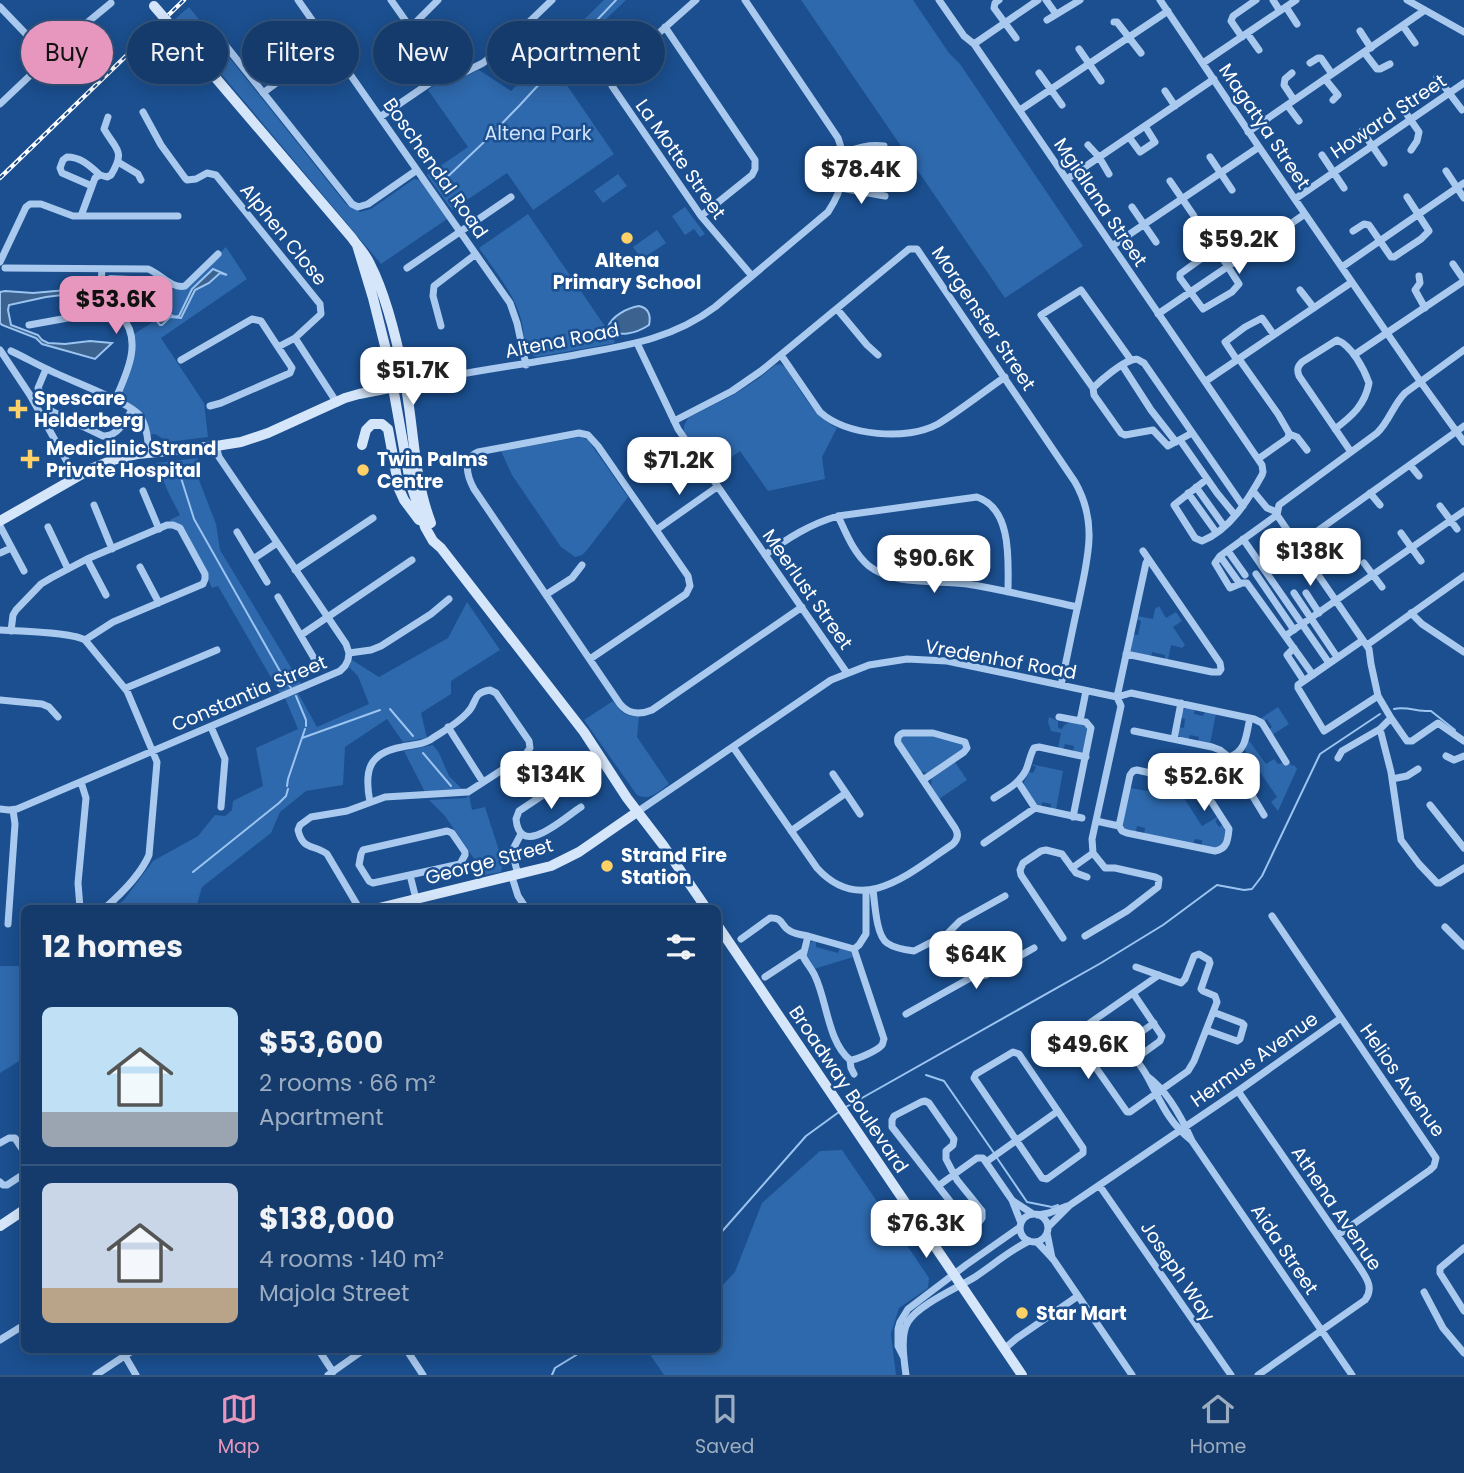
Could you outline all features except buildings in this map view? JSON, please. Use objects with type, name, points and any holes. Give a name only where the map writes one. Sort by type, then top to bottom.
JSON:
[{"type":"main road","points":[[152,3],[366,255],[383,293],[406,385],[423,497],[441,548]]},
{"type":"main road","points":[[357,245],[373,298],[393,387],[410,482],[425,527]]},
{"type":"main road","name":"Altena Road","points":[[0,523],[76,478],[113,460],[135,454],[242,442],[359,394],[406,385]]},
{"type":"main road","points":[[362,445],[365,432],[372,424],[382,424],[388,429],[399,489],[411,510],[584,732],[704,905]]},
{"type":"main road","name":"George Street","points":[[390,905],[551,866],[565,860],[637,812]]},
{"type":"main road","name":"Broadway Boulevard","points":[[721,930],[1022,1375]]},
{"type":"main road","points":[[0,1226],[21,1212]]},
{"type":"street","name":"Boschendal Road","points":[[298,0],[312,21]]},
{"type":"street","points":[[391,0],[407,21]]},
{"type":"street","points":[[417,21],[438,0]]},
{"type":"street","points":[[473,68],[502,47],[552,0]]},
{"type":"street","name":"La Motte Street","points":[[665,26],[695,0]]},
{"type":"street","name":"Altena Road","points":[[406,385],[526,365],[637,343],[671,333],[691,324],[715,307],[828,212],[836,200],[844,174],[843,153],[838,138],[745,0]]},
{"type":"street","name":"Mgidlana Street","points":[[939,0],[1020,110],[1258,459]]},
{"type":"street","points":[[999,0],[995,3],[995,8],[1016,38]]},
{"type":"street","points":[[974,44],[1038,0]]},
{"type":"street","points":[[1046,0],[1056,14]]},
{"type":"street","points":[[1047,20],[1080,0]]},
{"type":"street","name":"Magatya Street","points":[[1160,0],[1294,199],[1464,442]]},
{"type":"street","points":[[1256,0],[1233,16],[1231,21],[1259,50]]},
{"type":"street","points":[[1273,0],[1297,24]]},
{"type":"street","points":[[1203,64],[1296,0]]},
{"type":"street","points":[[1407,0],[1418,3],[1425,10],[1464,32]]},
{"type":"street","points":[[89,21],[111,3]]},
{"type":"street","points":[[0,7],[21,29]]},
{"type":"street","points":[[1248,132],[1425,10]]},
{"type":"street","points":[[1020,110],[1168,11]]},
{"type":"street","points":[[1114,22],[1117,22],[1141,53]]},
{"type":"street","points":[[1403,26],[1415,43]]},
{"type":"street","points":[[665,28],[756,163],[752,175],[701,216]]},
{"type":"street","points":[[1360,31],[1377,69],[1390,64]]},
{"type":"street","points":[[228,49],[355,206],[368,204],[417,170]]},
{"type":"street","points":[[1079,49],[1101,81]]},
{"type":"street","points":[[1310,63],[1321,58],[1338,96],[1333,100]]},
{"type":"street","points":[[1292,73],[1284,82],[1299,121]]},
{"type":"street","points":[[1040,74],[1062,105]]},
{"type":"street","points":[[1437,77],[1462,110]]},
{"type":"street","points":[[1067,179],[1214,79]]},
{"type":"street","points":[[0,104],[21,83]]},
{"type":"street","name":"Howard Street","points":[[1294,199],[1464,83]]},
{"type":"street","points":[[263,93],[275,84]]},
{"type":"street","name":"Boschendal Road","points":[[356,84],[512,308],[526,365]]},
{"type":"street","points":[[380,117],[428,84]]},
{"type":"street","name":"La Motte Street","points":[[612,84],[701,216],[752,276]]},
{"type":"street","points":[[1165,91],[1175,106]]},
{"type":"street","points":[[1399,103],[1419,132],[1411,150]]},
{"type":"street","name":"Alphen Close","points":[[143,112],[161,145],[185,178],[192,180],[207,173],[216,175],[320,304],[321,314],[295,338]]},
{"type":"street","points":[[92,186],[62,173],[60,168],[63,160],[74,157],[87,163],[100,175],[111,175],[119,157],[104,129],[108,117]]},
{"type":"street","points":[[1129,136],[1140,152],[1155,142],[1145,126]]},
{"type":"street","points":[[1362,131],[1384,163]]},
{"type":"street","points":[[1088,145],[1109,174]]},
{"type":"street","points":[[843,153],[861,146],[884,146]]},
{"type":"street","points":[[1112,246],[1259,147]]},
{"type":"street","points":[[1322,155],[1344,188]]},
{"type":"street","points":[[1210,157],[1232,190]]},
{"type":"street","points":[[118,162],[138,174],[141,180]]},
{"type":"street","points":[[1446,172],[1461,185],[1464,198]]},
{"type":"street","points":[[81,216],[95,178],[100,175]]},
{"type":"street","points":[[1170,181],[1194,216]]},
{"type":"street","points":[[1342,267],[1461,185]]},
{"type":"street","points":[[841,188],[885,196]]},
{"type":"street","points":[[407,268],[512,197]]},
{"type":"street","points":[[1353,231],[1369,225],[1393,257],[1429,231],[1407,197]]},
{"type":"street","points":[[178,216],[81,216],[70,215],[46,205],[30,204],[4,246],[3,265],[148,269],[181,288],[218,254]]},
{"type":"street","points":[[1132,207],[1156,242]]},
{"type":"street","points":[[1158,314],[1305,214]]},
{"type":"street","points":[[1216,248],[1239,284],[1232,292],[1202,309],[1180,278],[1180,274],[1216,248],[1253,225],[1277,256]]},
{"type":"street","name":"Morgenster Street","points":[[674,421],[732,391],[761,371],[909,249],[915,248],[1075,482],[1086,506],[1090,543],[1061,685]]},
{"type":"street","points":[[441,326],[433,296],[434,285],[477,254]]},
{"type":"street","points":[[1354,355],[1464,280],[1453,264]]},
{"type":"street","points":[[102,269],[102,298],[126,323],[132,351],[127,372],[115,400]]},
{"type":"street","points":[[1419,276],[1420,283],[1415,290],[1425,308]]},
{"type":"street","points":[[1206,381],[1352,282]]},
{"type":"street","points":[[1131,360],[1082,290],[1041,315],[1121,433],[1125,435],[1153,430],[1168,446],[1192,433]]},
{"type":"street","points":[[1300,290],[1314,307]]},
{"type":"street","points":[[837,309],[866,345],[878,355]]},
{"type":"street","points":[[29,325],[112,310]]},
{"type":"street","points":[[1274,335],[1262,318],[1225,342],[1278,414],[1289,434],[1297,437],[1307,450]]},
{"type":"street","points":[[181,360],[252,319],[261,321],[292,368],[290,373],[210,406]]},
{"type":"street","points":[[278,347],[295,338],[337,403]]},
{"type":"street","points":[[1335,429],[1355,414],[1369,387],[1368,379],[1354,355],[1340,341],[1333,341],[1302,362],[1298,368],[1299,376],[1335,429],[1351,452]]},
{"type":"street","name":"Meerlust Street","points":[[637,343],[674,421],[847,673]]},
{"type":"street","points":[[1313,675],[1247,583],[1232,589],[1215,561],[1277,513],[1279,505],[1377,433],[1401,397],[1464,350]]},
{"type":"street","points":[[0,351],[4,365],[30,395],[76,478]]},
{"type":"street","points":[[10,351],[132,410],[141,417],[144,424],[149,453]]},
{"type":"street","points":[[781,355],[826,418],[842,426],[872,433],[924,430],[938,424],[1005,377]]},
{"type":"street","points":[[1093,388],[1131,360],[1138,359],[1144,363],[1243,506]]},
{"type":"street","points":[[1122,365],[1151,410],[1235,515]]},
{"type":"street","points":[[46,369],[38,388],[49,409],[103,436],[108,437],[115,433],[132,410]]},
{"type":"street","points":[[1298,545],[1464,426]]},
{"type":"street","points":[[590,659],[688,592],[688,576],[588,435],[579,433],[472,454],[467,462],[471,484],[622,707],[632,712],[647,712],[802,607]]},
{"type":"street","points":[[1207,479],[1174,505],[1198,541],[1205,541],[1216,533],[1243,506],[1263,472],[1258,459],[1288,438],[1289,434]]},
{"type":"street","name":"Constantia Street","points":[[0,809],[13,810],[81,782],[340,671],[347,663],[347,647],[219,457],[216,446]]},
{"type":"street","points":[[1410,464],[1419,476]]},
{"type":"street","points":[[656,530],[718,487]]},
{"type":"street","points":[[1196,487],[1224,526]]},
{"type":"street","points":[[143,491],[159,529]]},
{"type":"street","points":[[1253,491],[1267,508],[1277,513],[1365,643],[1371,653],[1378,695],[1408,741],[1438,723],[1464,741]]},
{"type":"street","points":[[1188,493],[1216,533]]},
{"type":"street","points":[[1370,493],[1380,505]]},
{"type":"street","points":[[765,555],[797,532],[838,516],[971,498],[982,499],[995,512],[1006,535],[1008,592]]},
{"type":"street","points":[[94,505],[112,549]]},
{"type":"street","points":[[1440,506],[1457,529]]},
{"type":"street","points":[[1285,636],[1464,511]]},
{"type":"street","points":[[838,516],[862,559],[881,574],[903,579],[969,584],[1077,607]]},
{"type":"street","points":[[295,569],[373,518]]},
{"type":"street","points":[[0,523],[24,571]]},
{"type":"street","points":[[11,631],[16,610],[41,584],[87,559],[159,529],[170,525],[180,528],[205,576],[200,586],[113,622],[85,640]]},
{"type":"street","points":[[48,527],[68,569]]},
{"type":"street","points":[[237,533],[267,582]]},
{"type":"street","points":[[1401,533],[1422,561]]},
{"type":"street","points":[[1243,539],[1329,663]]},
{"type":"street","points":[[253,559],[277,543]]},
{"type":"street","points":[[0,553],[11,548]]},
{"type":"street","points":[[1126,654],[1212,672],[1222,669],[1143,551]]},
{"type":"street","points":[[1228,551],[1245,575]]},
{"type":"street","points":[[87,559],[106,595]]},
{"type":"street","points":[[1085,936],[1127,911],[1158,887],[1159,883],[1159,879],[1154,877],[1105,868],[1093,853],[1092,839],[1121,706],[1117,697],[1149,559]]},
{"type":"street","points":[[302,635],[412,560]]},
{"type":"street","points":[[1363,563],[1382,587]]},
{"type":"street","points":[[547,594],[572,578],[582,565]]},
{"type":"street","points":[[140,567],[159,603]]},
{"type":"street","points":[[1256,573],[1294,630]]},
{"type":"street","points":[[1378,695],[1324,731],[1298,686],[1337,657],[1365,643],[1464,576]]},
{"type":"street","points":[[1294,593],[1337,657]]},
{"type":"street","points":[[1306,593],[1319,613]]},
{"type":"street","points":[[278,597],[318,665]]},
{"type":"street","points":[[349,653],[381,646],[431,614],[449,599]]},
{"type":"street","points":[[1412,613],[1422,624],[1464,652]]},
{"type":"street","points":[[0,630],[66,635],[85,640],[126,688],[153,751],[157,765],[149,855],[120,895],[108,905]]},
{"type":"street","points":[[1294,648],[1288,653],[1289,659],[1304,681]]},
{"type":"street","points":[[126,688],[217,650]]},
{"type":"street","name":"Vredenhof Road","points":[[637,812],[831,680],[880,662],[920,659],[947,661],[1117,697],[1131,693],[1250,718]]},
{"type":"street","points":[[357,905],[327,854],[305,845],[298,834],[300,824],[311,817],[347,811],[394,796],[465,793],[525,755],[530,748],[529,741],[496,693],[489,690],[477,694],[468,713],[424,743],[391,749],[374,759],[370,765],[370,802]]},
{"type":"street","points":[[1080,721],[1086,691]]},
{"type":"street","points":[[0,700],[42,704],[48,706],[58,718]]},
{"type":"street","points":[[1174,739],[1181,703]]},
{"type":"street","points":[[1018,782],[1035,808],[1077,817],[1091,728],[1088,723],[1059,717]]},
{"type":"street","points":[[1229,757],[1242,748],[1250,718],[1262,723],[1286,762]]},
{"type":"street","points":[[1338,758],[1342,751],[1380,729],[1391,718]]},
{"type":"street","points":[[211,727],[225,759],[221,807]]},
{"type":"street","points":[[448,727],[484,782]]},
{"type":"street","points":[[1380,729],[1392,779],[1400,836],[1405,847],[1437,883],[1464,868]]},
{"type":"street","points":[[1134,731],[1212,747],[1224,752],[1264,815]]},
{"type":"street","points":[[733,747],[817,868],[825,877],[848,889],[869,890],[885,887],[957,840],[957,832],[898,743],[899,736],[903,733],[929,733],[965,741],[967,748],[964,752],[923,780]]},
{"type":"street","points":[[994,798],[1018,782],[1027,767],[1031,751],[1036,747],[1086,757]]},
{"type":"street","points":[[1446,756],[1454,760],[1464,756]]},
{"type":"street","points":[[1392,779],[1407,776],[1418,769]]},
{"type":"street","points":[[1096,821],[1119,826],[1124,832],[1215,851],[1225,847],[1229,829],[1200,784],[1137,770],[1130,775],[1119,826]]},
{"type":"street","points":[[833,774],[860,814]]},
{"type":"street","points":[[564,781],[519,811],[516,823],[522,834],[532,837],[540,835],[581,807]]},
{"type":"street","points":[[80,905],[78,883],[86,799],[81,782]]},
{"type":"street","points":[[791,831],[846,793]]},
{"type":"street","points":[[1430,805],[1464,848]]},
{"type":"street","points":[[984,843],[1035,808]]},
{"type":"street","points":[[8,924],[15,824],[13,810]]},
{"type":"street","points":[[447,831],[452,833],[465,852],[461,863],[410,875],[371,883],[359,865],[361,852],[447,831]]},
{"type":"street","points":[[522,834],[512,851],[512,858],[518,896],[524,905]]},
{"type":"street","points":[[1063,938],[1021,876],[1020,870],[1023,863],[1046,850],[1062,854],[1078,875],[1087,877]]},
{"type":"street","points":[[1072,868],[1093,853]]},
{"type":"street","points":[[410,875],[416,898]]},
{"type":"street","points":[[869,890],[883,940],[916,951],[947,934],[960,921],[1005,896]]},
{"type":"street","points":[[854,949],[866,934],[869,890]]},
{"type":"street","name":"Helios Avenue","points":[[1272,916],[1436,1158],[1430,1170],[1338,1235]]},
{"type":"street","points":[[741,939],[770,918],[774,918],[787,930],[854,949]]},
{"type":"street","points":[[1445,927],[1464,946]]},
{"type":"street","points":[[947,934],[972,977]]},
{"type":"street","points":[[808,936],[803,952],[804,959],[817,981],[838,1044],[849,1060],[854,1074]]},
{"type":"street","points":[[906,1014],[972,977],[986,975],[1034,948]]},
{"type":"street","points":[[849,1060],[856,1060],[879,1048],[884,1040],[854,949]]},
{"type":"street","points":[[765,977],[803,952]]},
{"type":"street","points":[[1073,1035],[1127,1112],[1191,1068],[1216,998],[1201,989],[1210,963],[1207,957],[1199,954],[1194,956],[1182,982],[1136,967]]},
{"type":"street","points":[[1051,1050],[1158,975]]},
{"type":"street","points":[[1133,993],[1161,1034],[1161,1040],[1135,1059]]},
{"type":"street","points":[[1206,1030],[1237,1041],[1245,1029],[1242,1023],[1213,1012]]},
{"type":"street","name":"Hermus Avenue","points":[[1070,1205],[1341,1018]]},
{"type":"street","points":[[1103,1059],[1154,1023]]},
{"type":"street","name":"Aida Street","points":[[1125,1044],[1147,1076],[1155,1082],[1158,1092],[1182,1128],[1352,1375]]},
{"type":"street","points":[[1013,1052],[1017,1053],[1058,1111],[1083,1148],[1083,1153],[1047,1179],[1042,1178],[1016,1142],[975,1080],[976,1074],[1013,1052]]},
{"type":"street","name":"Athena Avenue","points":[[1238,1091],[1368,1280],[1369,1293],[1365,1300],[1322,1330]]},
{"type":"street","points":[[921,1102],[929,1103],[954,1139],[945,1156],[955,1174],[982,1211],[982,1217],[975,1224],[967,1223],[892,1127],[894,1116],[921,1102]]},
{"type":"street","points":[[938,1186],[977,1158],[992,1158],[1058,1111]]},
{"type":"street","points":[[0,1131],[3,1141],[15,1138],[21,1147]]},
{"type":"street","points":[[992,1158],[1012,1200],[1022,1236],[1053,1259],[1132,1375]]},
{"type":"street","points":[[0,1182],[7,1185],[21,1176]]},
{"type":"street","name":"Joseph Way","points":[[1099,1185],[1231,1375]]},
{"type":"street","points":[[1012,1200],[1046,1221],[1053,1259]]},
{"type":"street","points":[[904,1359],[897,1336],[904,1314],[913,1305],[1021,1225],[1025,1218],[1070,1205]]},
{"type":"street","points":[[906,1375],[904,1332],[910,1320],[962,1284],[1033,1242],[1043,1239],[1070,1205]]},
{"type":"street","points":[[1463,1251],[1440,1267],[1440,1271],[1464,1311]]},
{"type":"street","points":[[1424,1292],[1443,1328],[1464,1353]]},
{"type":"street","points":[[1004,1349],[1078,1296]]},
{"type":"street","points":[[0,1340],[21,1327]]},
{"type":"street","points":[[1258,1375],[1322,1330]]},
{"type":"street","points":[[96,1375],[129,1353]]},
{"type":"street","points":[[320,1353],[330,1373],[359,1353]]},
{"type":"street","points":[[409,1353],[423,1375]]},
{"type":"street","points":[[125,1356],[136,1375]]},
{"type":"green space","name":"Altena Park","points":[[604,0],[626,0],[604,21],[583,21]]},
{"type":"green space","points":[[801,0],[913,0],[949,53],[960,64],[1083,246],[1005,298]]},
{"type":"green space","points":[[189,7],[200,21],[177,21],[175,19]]},
{"type":"green space","points":[[228,56],[242,74],[242,84],[250,84],[346,204],[360,212],[371,209],[414,179],[420,180],[447,219],[381,264],[228,82]]},
{"type":"green space","name":"Altena Park","points":[[479,70],[487,75],[487,84],[500,84],[511,91],[518,84],[566,84],[614,154],[533,210],[507,173],[452,210],[427,175],[468,147],[428,90],[436,84],[473,84],[473,73]]},
{"type":"green space","points":[[618,174],[627,186],[603,203],[594,191]]},
{"type":"green space","points":[[685,207],[705,234],[700,237],[694,229],[685,235],[672,216]]},
{"type":"green space","points":[[528,214],[615,343],[537,357],[529,351],[514,300],[479,248]]},
{"type":"green space","points":[[657,230],[666,243],[642,259],[633,247]]},
{"type":"green space","points":[[226,247],[247,279],[161,338],[204,403],[208,437],[168,442],[155,434],[147,435],[144,424],[116,399],[123,382],[131,336],[156,320],[175,287],[185,287]]},
{"type":"green space","points":[[780,364],[785,367],[814,409],[837,428],[822,457],[825,479],[768,491],[740,451],[712,471],[684,431],[684,426],[688,418],[735,394]]},
{"type":"green space","points":[[580,437],[588,440],[628,497],[587,550],[575,557],[561,547],[512,475],[501,451]]},
{"type":"green space","points":[[198,458],[194,467],[216,524],[220,550],[301,684],[280,693],[218,586],[212,588],[207,572],[184,528],[170,520],[180,515],[156,463]]},
{"type":"green space","points":[[467,602],[500,650],[451,681],[451,694],[421,713],[427,738],[403,742],[387,719],[345,747],[343,785],[306,791],[280,812],[271,833],[202,887],[197,905],[118,905],[153,861],[198,836],[215,815],[225,816],[232,810],[233,801],[263,786],[256,748],[298,729],[285,698],[298,693],[317,727],[369,704],[358,676],[349,667],[352,660],[379,677],[448,638]]},
{"type":"green space","points":[[1159,606],[1166,618],[1176,612],[1182,621],[1173,627],[1185,645],[1182,648],[1171,645],[1168,660],[1165,660],[1165,655],[1152,652],[1151,657],[1132,653],[1130,649],[1133,634],[1138,635],[1141,621],[1136,619],[1137,616],[1153,619],[1155,609]]},
{"type":"green space","points":[[613,701],[624,713],[639,716],[637,737],[669,784],[654,795],[637,795],[584,720]]},
{"type":"green space","points":[[1187,707],[1195,709],[1194,714],[1203,716],[1205,711],[1216,713],[1210,744],[1198,742],[1199,737],[1190,735],[1188,740],[1178,736],[1179,727],[1184,728],[1182,711]]},
{"type":"green space","points":[[1278,707],[1289,724],[1272,735],[1268,730],[1272,727],[1267,719],[1262,722],[1260,719]]},
{"type":"green space","points":[[1049,717],[1058,721],[1058,728],[1062,729],[1074,722],[1089,728],[1084,751],[1073,752],[1074,746],[1065,744],[1063,750],[1058,748],[1061,733],[1051,731]]},
{"type":"green space","points":[[929,735],[963,744],[964,748],[927,773],[920,771],[901,740],[904,736]]},
{"type":"green space","points":[[1247,738],[1266,764],[1274,759],[1278,764],[1285,766],[1290,763],[1297,769],[1278,811],[1271,802],[1277,797],[1245,750]]},
{"type":"green space","points":[[433,745],[449,776],[462,790],[425,792],[404,751]]},
{"type":"green space","points":[[955,762],[967,780],[939,799],[931,786],[932,778]]},
{"type":"green space","points":[[1031,764],[1063,771],[1056,810],[1051,809],[1051,804],[1042,802],[1041,807],[1037,805],[1023,785],[1028,772],[1033,773],[1036,767]]},
{"type":"green space","points":[[1157,777],[1173,780],[1172,785],[1180,787],[1180,792],[1202,826],[1219,816],[1215,821],[1219,827],[1224,824],[1226,834],[1218,848],[1202,846],[1202,840],[1195,839],[1193,844],[1144,834],[1145,828],[1137,826],[1136,832],[1123,828],[1130,788],[1153,792]]},
{"type":"green space","points":[[469,795],[472,810],[485,807],[503,863],[501,872],[485,875],[445,816],[429,800],[466,798]]},
{"type":"green space","points":[[816,942],[816,947],[838,953],[840,948],[850,951],[853,957],[814,969],[806,956],[809,944]]},
{"type":"green space","points":[[0,966],[21,966],[21,1060],[0,1073]]},
{"type":"green space","points":[[842,1150],[929,1278],[928,1288],[899,1308],[891,1334],[896,1375],[664,1375],[651,1356],[654,1353],[721,1353],[721,1287],[735,1272],[762,1203],[820,1151]]},
{"type":"shaded area","points":[[213,269],[227,275],[220,273],[195,290],[181,318],[170,317],[162,325],[156,320],[161,311],[131,285],[118,280],[98,284],[78,293],[9,305],[11,325],[38,335],[48,343],[112,343],[95,359],[42,344],[36,338],[0,323],[0,292],[33,293],[78,289],[84,280],[110,276],[130,277],[170,314],[179,316],[192,289]]},
{"type":"shaded area","points":[[639,306],[648,313],[649,325],[627,334],[617,333],[608,327],[621,313]]},
{"type":"waterway","points":[[442,182],[519,106],[616,0]]},
{"type":"waterway","points":[[176,462],[194,519],[291,688]]},
{"type":"waterway","points":[[296,696],[306,726]]},
{"type":"waterway","points":[[390,709],[413,736]]},
{"type":"waterway","points":[[1394,709],[1431,711],[1455,730]]},
{"type":"waterway","points":[[302,738],[380,710]]},
{"type":"waterway","points":[[846,1107],[1101,963],[1163,925],[1217,885],[1252,889],[1262,876],[1320,754],[1380,714]]},
{"type":"waterway","points":[[287,786],[305,729]]},
{"type":"waterway","points":[[423,753],[451,786]]},
{"type":"waterway","points":[[193,872],[279,803],[286,796],[288,789]]},
{"type":"waterway","points":[[926,1075],[944,1081],[994,1153]]},
{"type":"waterway","points":[[721,1233],[806,1136],[839,1112]]},
{"type":"waterway","points":[[997,1158],[1027,1202],[1052,1207],[1058,1205]]},
{"type":"waterway","points":[[552,1375],[555,1368],[579,1353]]},
{"type":"railway","points":[[0,178],[184,0]]},
{"type":"place","name":"Altena Primary School","points":[[627,238]]},
{"type":"place","name":"Spescare Helderberg","points":[[18,409]]},
{"type":"place","name":"Mediclinic Strand Private Hospital","points":[[30,459]]},
{"type":"place","name":"Twin Palms Centre","points":[[363,470]]},
{"type":"place","name":"Strand Fire Station","points":[[607,866]]},
{"type":"place","name":"Star Mart","points":[[1022,1313]]}]
